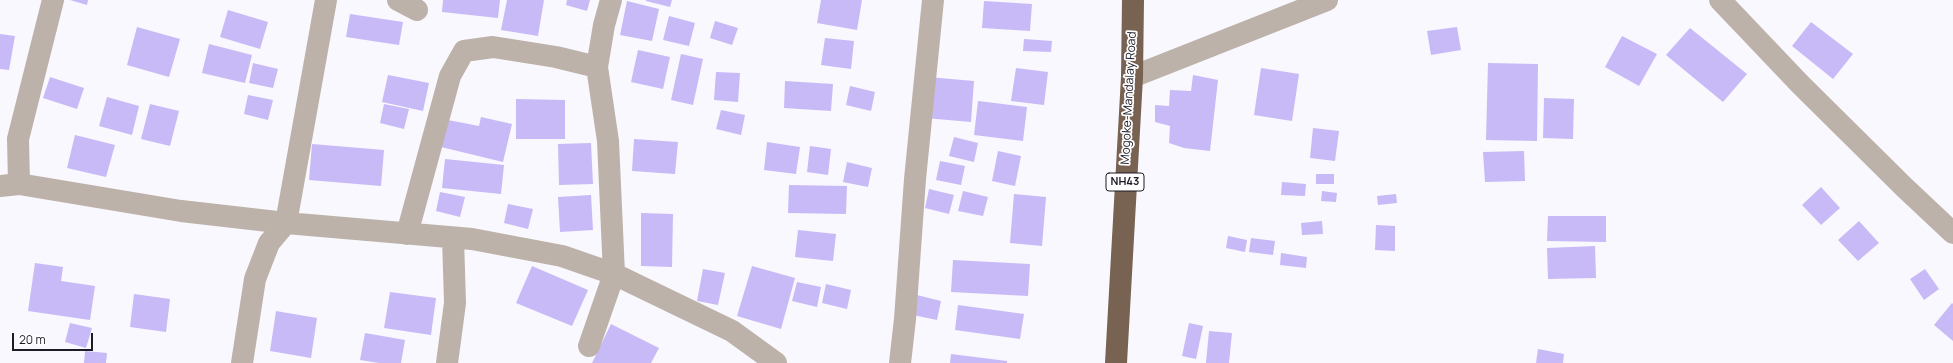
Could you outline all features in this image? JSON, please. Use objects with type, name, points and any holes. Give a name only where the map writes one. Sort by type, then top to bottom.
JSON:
[{"type":"highway","name":"Mogoke-Mandalay Road","points":[[1116,363],[1132,77],[1133,0]]},
{"type":"street","points":[[53,0],[18,139],[10,185],[181,211],[286,223],[472,239],[562,256],[614,274],[732,330],[775,363]]},
{"type":"street","points":[[242,363],[255,279],[269,243],[286,223],[326,0]]},
{"type":"street","points":[[398,0],[417,10]]},
{"type":"street","points":[[589,346],[614,274],[608,141],[597,67],[610,0]]},
{"type":"street","points":[[900,363],[906,319],[916,179],[933,0]]},
{"type":"street","points":[[1132,77],[1327,0]]},
{"type":"street","points":[[1720,0],[1805,89],[1904,187],[1953,233]]},
{"type":"street","points":[[407,234],[450,76],[464,51],[493,47],[556,57],[597,67]]},
{"type":"street","points":[[447,363],[455,302],[453,238]]},
{"type":"building","points":[[70,0],[88,0],[87,5]]},
{"type":"building","points":[[443,0],[500,0],[498,18],[442,12]]},
{"type":"building","points":[[507,0],[544,0],[538,36],[501,30]]},
{"type":"building","points":[[567,0],[590,0],[587,11],[566,5]]},
{"type":"building","points":[[646,0],[672,0],[670,7]]},
{"type":"building","points":[[821,0],[862,0],[857,30],[817,23]]},
{"type":"building","points":[[627,1],[659,9],[652,41],[620,35]]},
{"type":"building","points":[[984,1],[1032,4],[1030,31],[982,28]]},
{"type":"building","points":[[228,10],[268,22],[260,49],[220,37]]},
{"type":"building","points":[[350,14],[403,22],[399,45],[346,37]]},
{"type":"building","points":[[669,16],[695,23],[689,46],[663,40]]},
{"type":"building","points":[[715,21],[738,28],[732,45],[710,38]]},
{"type":"building","points":[[1811,22],[1853,54],[1833,79],[1792,46]]},
{"type":"building","points":[[137,27],[180,39],[169,77],[127,65]]},
{"type":"building","points":[[1457,27],[1461,50],[1431,55],[1427,31]]},
{"type":"building","points":[[1690,28],[1747,74],[1723,102],[1666,55]]},
{"type":"building","points":[[0,34],[15,36],[9,70],[0,69]]},
{"type":"building","points":[[1622,36],[1657,54],[1639,86],[1605,67]]},
{"type":"building","points":[[825,38],[854,41],[851,69],[821,65]]},
{"type":"building","points":[[1024,39],[1052,41],[1051,52],[1023,51]]},
{"type":"building","points":[[209,44],[252,55],[245,83],[202,73]]},
{"type":"building","points":[[638,50],[670,57],[663,89],[631,82]]},
{"type":"building","points":[[681,54],[703,59],[693,105],[671,100]]},
{"type":"building","points":[[253,63],[278,69],[273,88],[249,83]]},
{"type":"building","points":[[1488,63],[1538,64],[1537,141],[1486,140]]},
{"type":"building","points":[[1016,68],[1048,72],[1044,105],[1011,101]]},
{"type":"building","points":[[1261,68],[1299,74],[1292,121],[1254,115]]},
{"type":"building","points":[[716,72],[740,73],[738,102],[714,100]]},
{"type":"building","points":[[388,75],[429,83],[423,111],[382,102]]},
{"type":"building","points":[[1193,75],[1218,80],[1210,151],[1184,148],[1169,143],[1170,126],[1155,122],[1155,105],[1169,106],[1170,90],[1191,91]]},
{"type":"building","points":[[50,77],[84,88],[77,109],[43,98]]},
{"type":"building","points":[[928,77],[974,81],[971,122],[925,118]]},
{"type":"building","points":[[785,81],[833,84],[831,111],[784,108]]},
{"type":"building","points":[[850,86],[875,92],[871,111],[846,105]]},
{"type":"building","points":[[248,95],[273,100],[268,120],[244,114]]},
{"type":"building","points":[[107,97],[139,106],[132,135],[99,126]]},
{"type":"building","points":[[1544,98],[1574,99],[1573,139],[1543,138]]},
{"type":"building","points":[[516,99],[565,100],[565,139],[516,139]]},
{"type":"building","points":[[978,101],[1027,107],[1023,141],[974,135]]},
{"type":"building","points":[[150,104],[179,111],[170,146],[141,139]]},
{"type":"building","points":[[384,104],[409,109],[404,129],[380,123]]},
{"type":"building","points":[[721,110],[745,115],[741,135],[716,129]]},
{"type":"building","points":[[481,117],[512,124],[503,162],[441,147],[448,120],[479,126]]},
{"type":"building","points":[[1313,128],[1339,131],[1335,161],[1310,158]]},
{"type":"building","points":[[75,135],[115,145],[106,177],[67,168]]},
{"type":"building","points":[[954,137],[978,143],[974,162],[949,156]]},
{"type":"building","points":[[634,139],[678,142],[675,174],[632,171]]},
{"type":"building","points":[[767,142],[800,147],[796,174],[764,170]]},
{"type":"building","points":[[591,143],[593,184],[559,185],[558,144]]},
{"type":"building","points":[[312,144],[384,150],[381,186],[309,180]]},
{"type":"building","points":[[810,146],[831,149],[828,175],[807,172]]},
{"type":"building","points":[[998,151],[1021,156],[1015,186],[992,181]]},
{"type":"building","points":[[1524,151],[1525,181],[1485,182],[1483,152]]},
{"type":"building","points":[[445,159],[504,165],[501,194],[442,188]]},
{"type":"building","points":[[940,161],[965,166],[961,185],[936,180]]},
{"type":"building","points":[[847,162],[872,168],[868,187],[843,182]]},
{"type":"building","points":[[1316,174],[1334,174],[1334,184],[1316,184]]},
{"type":"building","points":[[1282,182],[1306,184],[1305,196],[1281,195]]},
{"type":"building","points":[[789,185],[847,186],[846,214],[788,213]]},
{"type":"building","points":[[1821,187],[1840,208],[1821,225],[1802,205]]},
{"type":"building","points":[[929,189],[954,195],[949,214],[925,208]]},
{"type":"building","points":[[963,191],[988,197],[983,216],[958,211]]},
{"type":"building","points":[[1322,191],[1337,193],[1336,202],[1321,201]]},
{"type":"building","points":[[440,192],[465,197],[460,217],[436,211]]},
{"type":"building","points":[[1014,194],[1046,197],[1042,246],[1010,243]]},
{"type":"building","points":[[1396,194],[1397,203],[1378,205],[1377,196]]},
{"type":"building","points":[[591,195],[593,230],[560,232],[558,197]]},
{"type":"building","points":[[508,204],[533,209],[528,229],[504,223]]},
{"type":"building","points":[[641,213],[673,214],[672,267],[641,266]]},
{"type":"building","points":[[1548,216],[1606,216],[1606,242],[1547,241]]},
{"type":"building","points":[[1322,221],[1323,234],[1302,235],[1301,223]]},
{"type":"building","points":[[1859,221],[1879,243],[1858,261],[1838,240]]},
{"type":"building","points":[[1376,225],[1395,226],[1395,251],[1375,250]]},
{"type":"building","points":[[798,230],[836,234],[833,261],[795,257]]},
{"type":"building","points":[[1228,236],[1247,240],[1245,252],[1226,248]]},
{"type":"building","points":[[1251,238],[1275,241],[1273,255],[1249,252]]},
{"type":"building","points":[[1595,246],[1596,278],[1548,279],[1547,248]]},
{"type":"building","points":[[1281,253],[1307,257],[1306,268],[1280,265]]},
{"type":"building","points":[[953,260],[1030,264],[1028,296],[951,292]]},
{"type":"building","points":[[35,263],[63,267],[61,281],[95,286],[90,320],[28,311]]},
{"type":"building","points":[[532,266],[588,290],[572,326],[516,303]]},
{"type":"building","points":[[752,266],[795,278],[781,329],[737,316]]},
{"type":"building","points":[[703,269],[725,273],[718,305],[697,301]]},
{"type":"building","points":[[1925,269],[1939,289],[1924,300],[1910,279]]},
{"type":"building","points":[[797,282],[821,287],[817,307],[792,301]]},
{"type":"building","points":[[826,284],[851,290],[847,309],[822,303]]},
{"type":"building","points":[[390,292],[436,298],[431,335],[384,328]]},
{"type":"building","points":[[134,294],[170,299],[166,332],[130,327]]},
{"type":"building","points":[[917,295],[941,301],[937,320],[913,315]]},
{"type":"building","points":[[1952,303],[1953,304],[1953,341],[1934,325]]},
{"type":"building","points":[[958,305],[1024,314],[1020,339],[955,330]]},
{"type":"building","points":[[276,311],[317,318],[311,358],[270,351]]},
{"type":"building","points":[[70,323],[92,328],[86,348],[65,342]]},
{"type":"building","points":[[1189,323],[1203,326],[1196,359],[1182,356]]},
{"type":"building","points":[[611,324],[659,348],[651,363],[592,363]]},
{"type":"building","points":[[1209,331],[1232,333],[1229,363],[1206,363]]},
{"type":"building","points":[[365,333],[405,340],[401,363],[379,363],[360,360]]},
{"type":"building","points":[[1538,349],[1564,354],[1563,363],[1536,363]]},
{"type":"building","points":[[85,351],[107,353],[106,363],[84,363]]},
{"type":"building","points":[[951,354],[1007,361],[1007,363],[950,363]]}]
